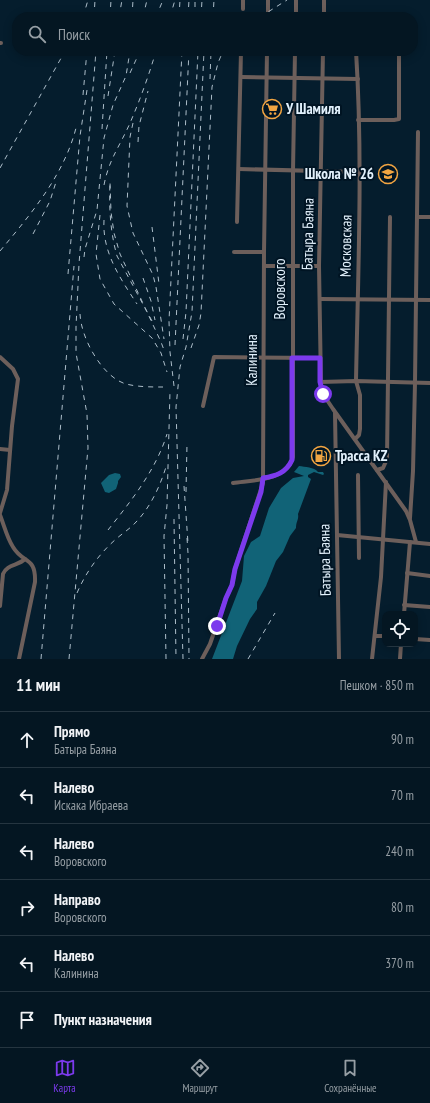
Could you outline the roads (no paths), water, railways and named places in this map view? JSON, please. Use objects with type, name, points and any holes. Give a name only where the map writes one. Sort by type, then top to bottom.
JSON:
[{"type":"street","points":[[242,9],[243,0]]},
{"type":"street","points":[[268,0],[268,12]]},
{"type":"street","points":[[296,0],[296,12]]},
{"type":"street","points":[[324,0],[324,12]]},
{"type":"street","points":[[237,222],[241,56]]},
{"type":"street","name":"Калинина","points":[[202,659],[210,644],[232,585],[235,569],[261,492],[263,478],[267,56]]},
{"type":"street","name":"Воровского","points":[[233,483],[276,476],[290,464],[293,457],[292,266],[295,56]]},
{"type":"street","name":"Батыра Баяна","points":[[323,56],[319,266],[320,382],[323,394],[335,413],[406,511],[416,542]]},
{"type":"street","name":"Московская","points":[[355,439],[359,435],[360,424],[360,395],[356,381],[359,172],[356,56]]},
{"type":"street","points":[[358,120],[394,120],[399,118],[399,56]]},
{"type":"street","points":[[241,77],[358,79]]},
{"type":"street","points":[[410,520],[413,471],[415,383],[418,132]]},
{"type":"street","points":[[239,169],[359,172]]},
{"type":"street","points":[[377,470],[383,468],[387,460],[390,217]]},
{"type":"street","points":[[417,217],[430,218]]},
{"type":"street","points":[[234,252],[264,252]]},
{"type":"street","points":[[264,266],[319,266]]},
{"type":"street","points":[[320,299],[430,300]]},
{"type":"street","points":[[0,357],[13,368],[18,379],[7,490],[0,514],[12,547],[33,565],[35,570],[35,582],[19,659]]},
{"type":"street","points":[[203,406],[214,357],[320,358]]},
{"type":"street","points":[[320,382],[356,381],[430,384]]},
{"type":"street","name":"Батыра Баяна","points":[[335,413],[339,659]]},
{"type":"street","points":[[0,449],[10,450]]},
{"type":"street","points":[[358,474],[359,558]]},
{"type":"street","points":[[372,659],[384,539],[386,482]]},
{"type":"street","points":[[337,535],[430,544]]},
{"type":"street","points":[[404,611],[410,542]]},
{"type":"street","points":[[0,606],[4,570],[20,563],[25,558]]},
{"type":"street","points":[[407,573],[430,576]]},
{"type":"street","points":[[404,605],[430,607]]},
{"type":"street","points":[[375,636],[382,636]]},
{"type":"street","points":[[418,639],[430,640]]},
{"type":"street","points":[[400,659],[401,647]]},
{"type":"water","points":[[299,466],[312,468],[318,472],[323,472],[324,474],[314,472],[308,475],[311,479],[298,514],[296,528],[290,536],[283,552],[276,561],[266,586],[257,602],[257,609],[250,619],[237,646],[233,659],[212,659],[242,581],[244,556],[251,542],[260,536],[269,508],[281,488],[293,478],[304,476],[294,472]]},
{"type":"water","points":[[115,473],[120,474],[121,477],[118,481],[116,489],[109,493],[105,492],[101,483],[109,475]]},
{"type":"railway","points":[[84,12],[88,0]]},
{"type":"railway","points":[[94,12],[95,0]]},
{"type":"railway","points":[[110,12],[111,0]]},
{"type":"railway","points":[[120,12],[122,0]]},
{"type":"railway","points":[[132,12],[133,0]]},
{"type":"railway","points":[[144,12],[147,0]]},
{"type":"railway","points":[[158,12],[163,0]]},
{"type":"railway","points":[[171,12],[175,0]]},
{"type":"railway","points":[[179,12],[180,0]]},
{"type":"railway","points":[[188,12],[189,0]]},
{"type":"railway","points":[[195,0],[195,12]]},
{"type":"railway","points":[[201,12],[202,0]]},
{"type":"railway","points":[[213,12],[214,0]]},
{"type":"railway","points":[[268,12],[287,0]]},
{"type":"railway","points":[[0,168],[62,56]]},
{"type":"railway","points":[[83,95],[87,56]]},
{"type":"railway","points":[[69,659],[88,448],[87,414],[76,353],[76,327],[79,264],[96,56]]},
{"type":"railway","points":[[102,129],[107,56]]},
{"type":"railway","points":[[108,96],[114,56]]},
{"type":"railway","points":[[84,257],[97,210],[104,138],[113,105],[126,76],[129,56]]},
{"type":"railway","points":[[130,73],[138,56]]},
{"type":"railway","points":[[104,185],[112,160],[137,105],[154,56]]},
{"type":"railway","points":[[174,386],[170,352],[169,321],[182,56]]},
{"type":"railway","points":[[175,345],[189,56]]},
{"type":"railway","points":[[183,339],[186,312],[198,56]]},
{"type":"railway","points":[[183,659],[176,407],[180,367],[186,347],[192,312],[204,56]]},
{"type":"railway","points":[[210,79],[211,56]]},
{"type":"railway","points":[[191,348],[199,325],[201,313],[212,87],[221,56]]},
{"type":"railway","points":[[68,274],[80,136],[87,90]]},
{"type":"railway","points":[[138,142],[139,126],[148,91]]},
{"type":"railway","points":[[133,123],[130,137],[127,206],[133,233],[153,275],[164,339]]},
{"type":"railway","points":[[0,251],[35,208],[55,178],[71,145],[76,128]]},
{"type":"railway","points":[[33,234],[50,201],[56,182]]},
{"type":"railway","points":[[152,321],[117,256],[110,219],[110,182],[111,212],[114,233],[120,254],[161,342],[164,350]]},
{"type":"railway","points":[[100,215],[96,254],[100,279],[114,304],[152,338],[161,353],[167,372]]},
{"type":"railway","points":[[104,220],[104,232],[109,254],[124,284],[137,304]]},
{"type":"railway","points":[[152,227],[159,284]]},
{"type":"railway","points":[[41,659],[74,266]]},
{"type":"railway","points":[[143,278],[151,301],[155,320]]},
{"type":"railway","points":[[80,314],[81,324],[89,345],[101,365],[109,373],[117,380],[126,384],[163,387]]},
{"type":"railway","points":[[166,659],[164,536],[167,505],[170,391]]},
{"type":"railway","points":[[108,530],[150,473],[167,434]]},
{"type":"railway","points":[[186,492],[187,444]]},
{"type":"railway","points":[[77,593],[84,578],[99,557],[116,539],[135,524],[147,509],[158,488],[166,467]]},
{"type":"railway","points":[[184,486],[188,543]]},
{"type":"railway","points":[[174,519],[176,659]]},
{"type":"railway","points":[[187,538],[189,659]]},
{"type":"railway","points":[[248,659],[275,613]]},
{"type":"place","name":"У Шамиля","points":[[272,109]]},
{"type":"place","name":"Школа № 26","points":[[388,174]]},
{"type":"place","name":"Трасса KZ","points":[[321,456]]}]
